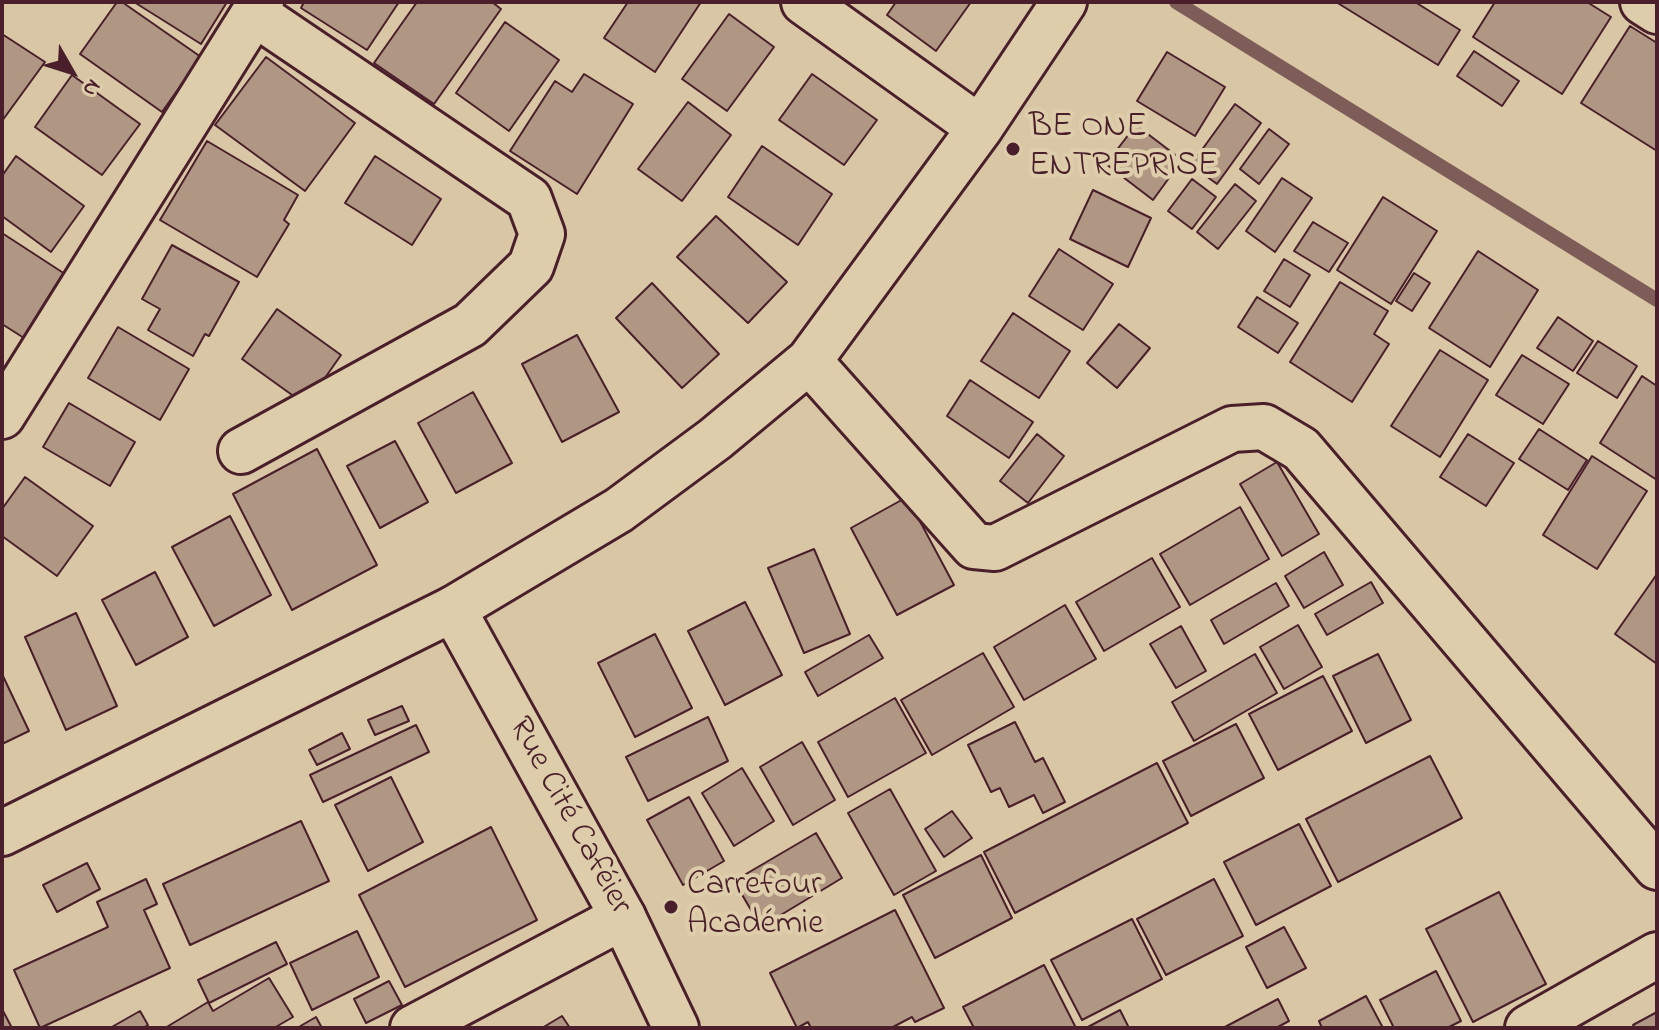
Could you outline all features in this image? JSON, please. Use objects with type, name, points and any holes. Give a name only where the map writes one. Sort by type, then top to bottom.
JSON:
[{"type":"street","points":[[804,2],[980,128]]},
{"type":"street","points":[[1643,2],[1657,11]]},
{"type":"street","points":[[2,833],[453,609],[619,510],[715,439],[809,361],[980,128],[1061,6]]},
{"type":"street","points":[[2,416],[258,8],[529,199],[542,234],[531,266],[470,325],[241,451]]},
{"type":"street","points":[[809,361],[974,546],[995,548],[1232,429],[1264,427],[1301,449],[1657,867]]},
{"type":"street","name":"Rue Cité Caféier","points":[[453,609],[623,917],[676,1028]]},
{"type":"street","points":[[413,1028],[623,917]]},
{"type":"street","points":[[1528,1028],[1657,955]]},
{"type":"building","points":[[117,2],[122,2],[201,57],[162,112],[80,54]]},
{"type":"building","points":[[134,2],[227,2],[201,44]]},
{"type":"building","points":[[304,2],[399,2],[367,50],[301,8]]},
{"type":"building","points":[[417,2],[492,2],[501,9],[434,104],[374,63]]},
{"type":"building","points":[[628,2],[701,2],[655,72],[604,38]]},
{"type":"building","points":[[896,2],[971,2],[936,51],[887,15]]},
{"type":"building","points":[[1336,2],[1415,2],[1460,30],[1438,65]]},
{"type":"building","points":[[1495,2],[1587,2],[1611,17],[1562,94],[1473,37]]},
{"type":"building","points":[[729,14],[774,47],[727,111],[682,79]]},
{"type":"building","points":[[505,22],[559,60],[509,131],[456,93]]},
{"type":"building","points":[[1630,26],[1657,43],[1657,151],[1581,103]]},
{"type":"building","points":[[2,34],[45,62],[2,121]]},
{"type":"building","points":[[1474,51],[1519,81],[1502,106],[1457,76]]},
{"type":"building","points":[[1167,52],[1225,87],[1195,136],[1137,101]]},
{"type":"building","points":[[266,57],[355,123],[305,191],[215,125]]},
{"type":"building","points":[[584,74],[633,104],[577,194],[510,151],[555,81],[572,92]]},
{"type":"building","points":[[812,74],[877,120],[844,165],[779,120]]},
{"type":"building","points":[[72,75],[140,124],[102,175],[35,127]]},
{"type":"building","points":[[688,102],[731,135],[682,201],[638,169]]},
{"type":"building","points":[[1235,104],[1261,123],[1217,184],[1191,165]]},
{"type":"building","points":[[1136,125],[1182,160],[1153,200],[1106,164]]},
{"type":"building","points":[[1269,129],[1289,144],[1259,184],[1240,169]]},
{"type":"building","points":[[207,141],[298,195],[284,220],[289,224],[257,277],[160,220]]},
{"type":"building","points":[[762,146],[832,194],[798,245],[728,197]]},
{"type":"building","points":[[16,156],[84,206],[51,252],[2,216],[2,176]]},
{"type":"building","points":[[375,156],[441,199],[412,245],[345,203]]},
{"type":"building","points":[[1282,178],[1312,198],[1275,252],[1246,231]]},
{"type":"building","points":[[1192,179],[1216,197],[1192,229],[1168,211]]},
{"type":"building","points":[[1235,184],[1256,201],[1218,249],[1197,232]]},
{"type":"building","points":[[1093,190],[1151,218],[1128,267],[1070,239]]},
{"type":"building","points":[[1383,197],[1437,231],[1391,304],[1337,270]]},
{"type":"building","points":[[716,216],[787,282],[748,323],[677,257]]},
{"type":"building","points":[[1313,222],[1348,243],[1329,272],[1294,251]]},
{"type":"building","points":[[2,233],[65,274],[24,338],[2,324]]},
{"type":"building","points":[[172,245],[239,282],[209,336],[205,334],[193,356],[148,330],[160,309],[142,299]]},
{"type":"building","points":[[1059,249],[1113,284],[1083,330],[1029,296]]},
{"type":"building","points":[[1478,251],[1538,290],[1490,367],[1429,328]]},
{"type":"building","points":[[1284,259],[1310,275],[1290,307],[1264,291]]},
{"type":"building","points":[[1414,273],[1430,283],[1412,311],[1396,301]]},
{"type":"building","points":[[1340,282],[1388,311],[1374,334],[1389,344],[1352,402],[1290,362]]},
{"type":"building","points":[[652,283],[719,354],[682,388],[616,318]]},
{"type":"building","points":[[1257,297],[1298,323],[1278,353],[1238,327]]},
{"type":"building","points":[[277,309],[341,355],[306,405],[242,359]]},
{"type":"building","points":[[1013,313],[1070,351],[1039,398],[981,361]]},
{"type":"building","points":[[1558,317],[1593,341],[1573,371],[1537,348]]},
{"type":"building","points":[[1119,324],[1150,348],[1117,388],[1087,363]]},
{"type":"building","points":[[118,327],[189,369],[160,420],[88,378]]},
{"type":"building","points":[[577,335],[619,412],[562,442],[522,364]]},
{"type":"building","points":[[1598,341],[1637,366],[1617,398],[1577,373]]},
{"type":"building","points":[[1440,350],[1488,380],[1440,457],[1391,426]]},
{"type":"building","points":[[1522,355],[1569,384],[1543,424],[1496,395]]},
{"type":"building","points":[[1642,376],[1657,386],[1657,480],[1600,443]]},
{"type":"building","points":[[970,380],[1033,422],[1009,458],[947,416]]},
{"type":"building","points":[[473,392],[512,463],[456,493],[418,423]]},
{"type":"building","points":[[69,403],[135,442],[110,486],[43,447]]},
{"type":"building","points":[[1539,429],[1587,460],[1568,490],[1519,459]]},
{"type":"building","points":[[1037,434],[1064,456],[1028,503],[1000,481]]},
{"type":"building","points":[[1468,434],[1514,463],[1486,506],[1440,477]]},
{"type":"building","points":[[395,441],[428,502],[380,528],[347,466]]},
{"type":"building","points":[[317,449],[377,565],[292,610],[233,494]]},
{"type":"building","points":[[1592,456],[1647,491],[1597,569],[1543,535]]},
{"type":"building","points":[[1277,462],[1319,534],[1282,556],[1240,484]]},
{"type":"building","points":[[25,477],[93,526],[57,576],[2,536],[2,509]]},
{"type":"building","points":[[907,497],[954,585],[897,615],[851,528]]},
{"type":"building","points":[[1240,507],[1269,559],[1190,605],[1160,554]]},
{"type":"building","points":[[230,516],[271,595],[214,626],[172,547]]},
{"type":"building","points":[[814,549],[850,634],[804,653],[768,568]]},
{"type":"building","points":[[1324,552],[1343,585],[1304,608],[1285,576]]},
{"type":"building","points":[[1152,558],[1180,607],[1104,651],[1076,602]]},
{"type":"building","points":[[155,572],[188,637],[136,665],[102,600]]},
{"type":"building","points":[[1657,574],[1657,664],[1615,634]]},
{"type":"building","points":[[1371,582],[1383,603],[1327,635],[1315,614]]},
{"type":"building","points":[[1276,583],[1289,606],[1224,644],[1211,620]]},
{"type":"building","points":[[745,602],[782,675],[725,705],[688,631]]},
{"type":"building","points":[[1065,605],[1096,659],[1024,700],[994,647]]},
{"type":"building","points":[[76,613],[117,706],[66,730],[25,637]]},
{"type":"building","points":[[1298,625],[1322,667],[1284,689],[1260,647]]},
{"type":"building","points":[[1181,626],[1206,671],[1176,688],[1150,644]]},
{"type":"building","points":[[655,634],[692,708],[635,737],[598,663]]},
{"type":"building","points":[[869,635],[883,658],[818,696],[805,672]]},
{"type":"building","points":[[983,653],[1014,707],[932,755],[901,700]]},
{"type":"building","points":[[1255,654],[1277,693],[1194,741],[1172,702]]},
{"type":"building","points":[[1378,654],[1411,720],[1366,743],[1333,676]]},
{"type":"building","points":[[2,674],[29,731],[2,744]]},
{"type":"building","points":[[1323,676],[1352,731],[1278,770],[1249,714]]},
{"type":"building","points":[[895,698],[926,753],[848,797],[818,742]]},
{"type":"building","points":[[402,706],[409,721],[375,735],[368,720]]},
{"type":"building","points":[[708,717],[728,761],[648,801],[626,757]]},
{"type":"building","points":[[1015,722],[1035,762],[1043,758],[1065,802],[1043,813],[1034,795],[1009,807],[1000,788],[991,792],[968,745]]},
{"type":"building","points":[[1236,724],[1264,778],[1191,816],[1163,761]]},
{"type":"building","points":[[416,725],[429,752],[323,802],[310,775]]},
{"type":"building","points":[[342,733],[350,749],[317,765],[309,750]]},
{"type":"building","points":[[802,742],[835,800],[793,825],[760,767]]},
{"type":"building","points":[[1430,756],[1462,818],[1338,882],[1306,819]]},
{"type":"building","points":[[1157,763],[1188,823],[1015,913],[984,852]]},
{"type":"building","points":[[742,768],[774,821],[734,846],[702,793]]},
{"type":"building","points":[[391,777],[423,842],[368,871],[335,805]]},
{"type":"building","points":[[890,789],[936,871],[894,895],[848,813]]},
{"type":"building","points":[[689,797],[724,861],[683,885],[647,820]]},
{"type":"building","points":[[952,811],[972,838],[944,857],[925,829]]},
{"type":"building","points":[[301,821],[329,881],[190,945],[163,884]]},
{"type":"building","points":[[1299,824],[1331,886],[1256,925],[1224,862]]},
{"type":"building","points":[[491,827],[537,920],[405,987],[359,895]]},
{"type":"building","points":[[816,833],[842,878],[761,927],[734,881]]},
{"type":"building","points":[[981,855],[1012,918],[935,958],[903,895]]},
{"type":"building","points":[[87,863],[100,889],[57,912],[43,885]]},
{"type":"building","points":[[146,879],[157,904],[144,910],[170,968],[40,1028],[14,970],[108,927],[97,902]]},
{"type":"building","points":[[1214,879],[1243,936],[1166,975],[1137,919]]},
{"type":"building","points":[[1499,892],[1546,984],[1473,1022],[1426,929]]},
{"type":"building","points":[[895,910],[944,1008],[915,1022],[912,1017],[891,1028],[811,1028],[808,1022],[797,1028],[770,973]]},
{"type":"building","points":[[1132,919],[1162,979],[1082,1020],[1051,960]]},
{"type":"building","points":[[1284,927],[1306,968],[1267,988],[1246,947]]},
{"type":"building","points":[[357,931],[379,977],[312,1010],[290,963]]},
{"type":"building","points":[[276,942],[287,964],[209,1003],[198,980]]},
{"type":"building","points":[[1044,965],[1076,1028],[974,1028],[963,1007]]},
{"type":"building","points":[[1436,971],[1461,1021],[1447,1028],[1394,1028],[1380,1000]]},
{"type":"building","points":[[269,978],[293,1017],[274,1028],[165,1028],[208,1002],[213,1011]]},
{"type":"building","points":[[389,981],[402,1005],[366,1023],[354,999]]},
{"type":"building","points":[[1366,996],[1383,1028],[1322,1028],[1319,1021]]},
{"type":"building","points":[[1278,999],[1289,1021],[1276,1028],[1223,1028]]},
{"type":"building","points":[[2,1009],[12,1028],[2,1028]]},
{"type":"building","points":[[1120,1010],[1129,1028],[1086,1028]]},
{"type":"building","points":[[140,1011],[148,1025],[143,1028],[110,1028]]},
{"type":"building","points":[[1657,1012],[1657,1028],[1635,1028],[1633,1025]]},
{"type":"building","points":[[562,1016],[570,1028],[542,1028]]},
{"type":"building","points":[[316,1017],[322,1028],[297,1028]]},
{"type":"waterway","points":[[1176,2],[1657,300]]},
{"type":"place","name":"BE ONE ENTREPRISE","points":[[1013,149]]},
{"type":"place","name":"Carrefour Académie","points":[[671,907]]}]
